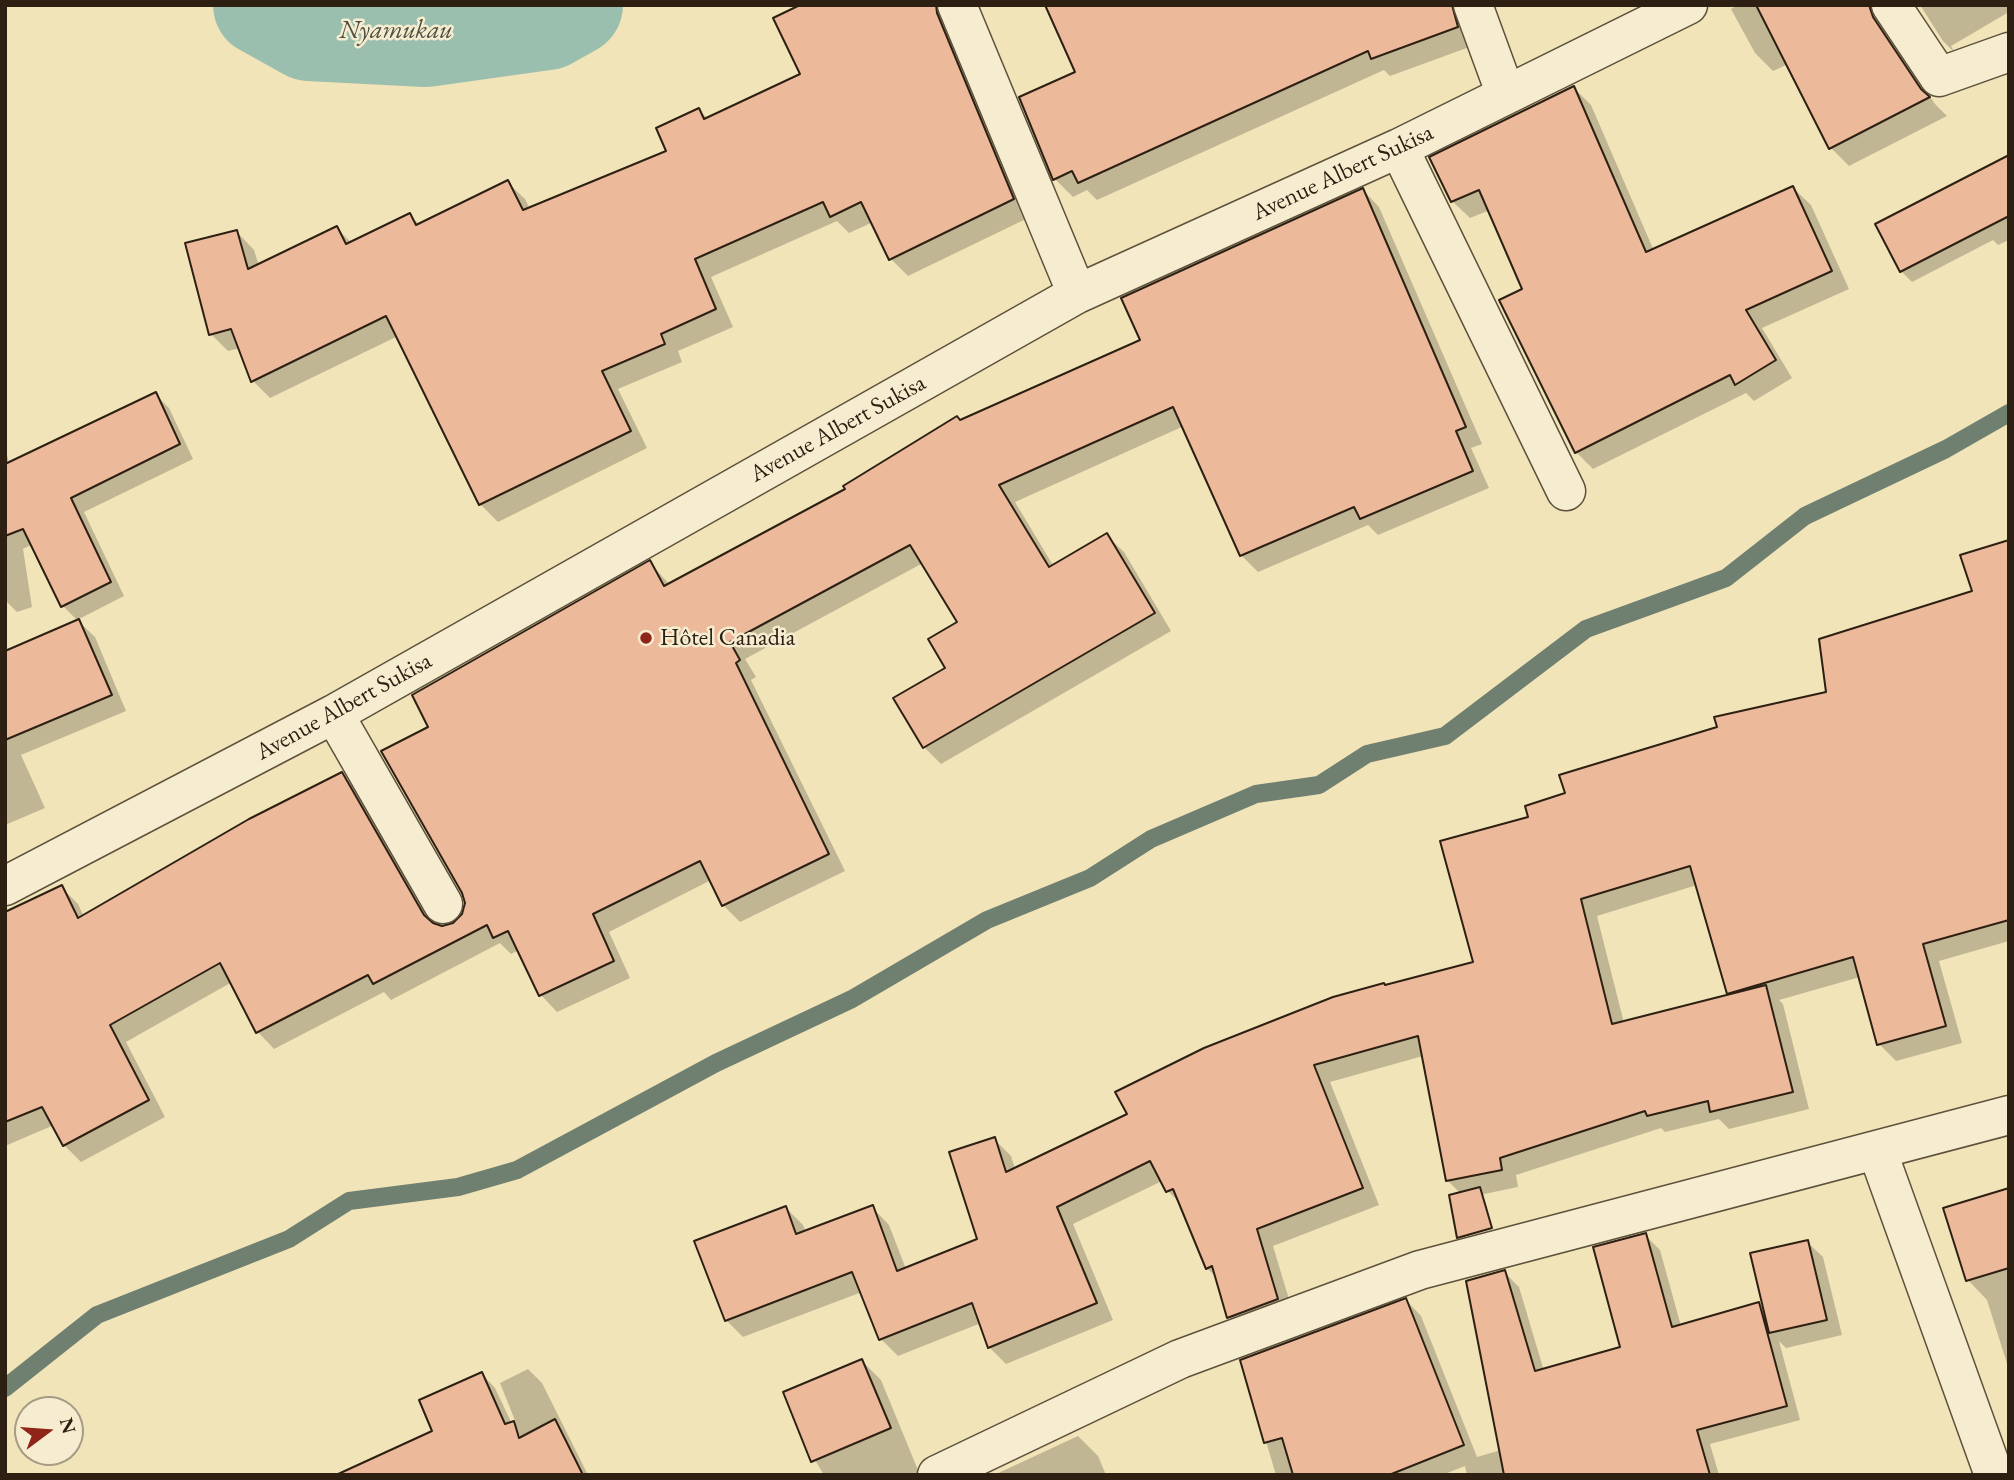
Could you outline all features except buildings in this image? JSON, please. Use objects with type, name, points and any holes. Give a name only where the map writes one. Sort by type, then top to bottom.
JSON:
[{"type":"street","points":[[957,5],[1077,294]]},
{"type":"street","points":[[1473,5],[1506,95]]},
{"type":"street","name":"Avenue Albert Sukisa","points":[[5,886],[334,714],[1077,294],[1399,148],[1688,5]]},
{"type":"street","points":[[1891,5],[1939,77],[2009,52]]},
{"type":"street","points":[[1399,148],[1566,491]]},
{"type":"street","points":[[334,714],[443,904]]},
{"type":"street","points":[[937,1475],[1180,1359],[1420,1270],[2009,1115]]},
{"type":"street","points":[[1877,1150],[1994,1475]]},
{"type":"waterway","name":"Nyamukau","points":[[264,5],[309,30],[426,36],[547,19],[572,5]]},
{"type":"waterway","points":[[5,1388],[97,1315],[289,1239],[349,1201],[458,1187],[517,1170],[716,1063],[852,999],[987,920],[1090,878],[1151,839],[1256,794],[1319,785],[1367,754],[1445,736],[1586,629],[1726,578],[1805,516],[1946,449],[2009,413]]},
{"type":"place","name":"Hôtel Canadia","points":[[646,638]]}]
